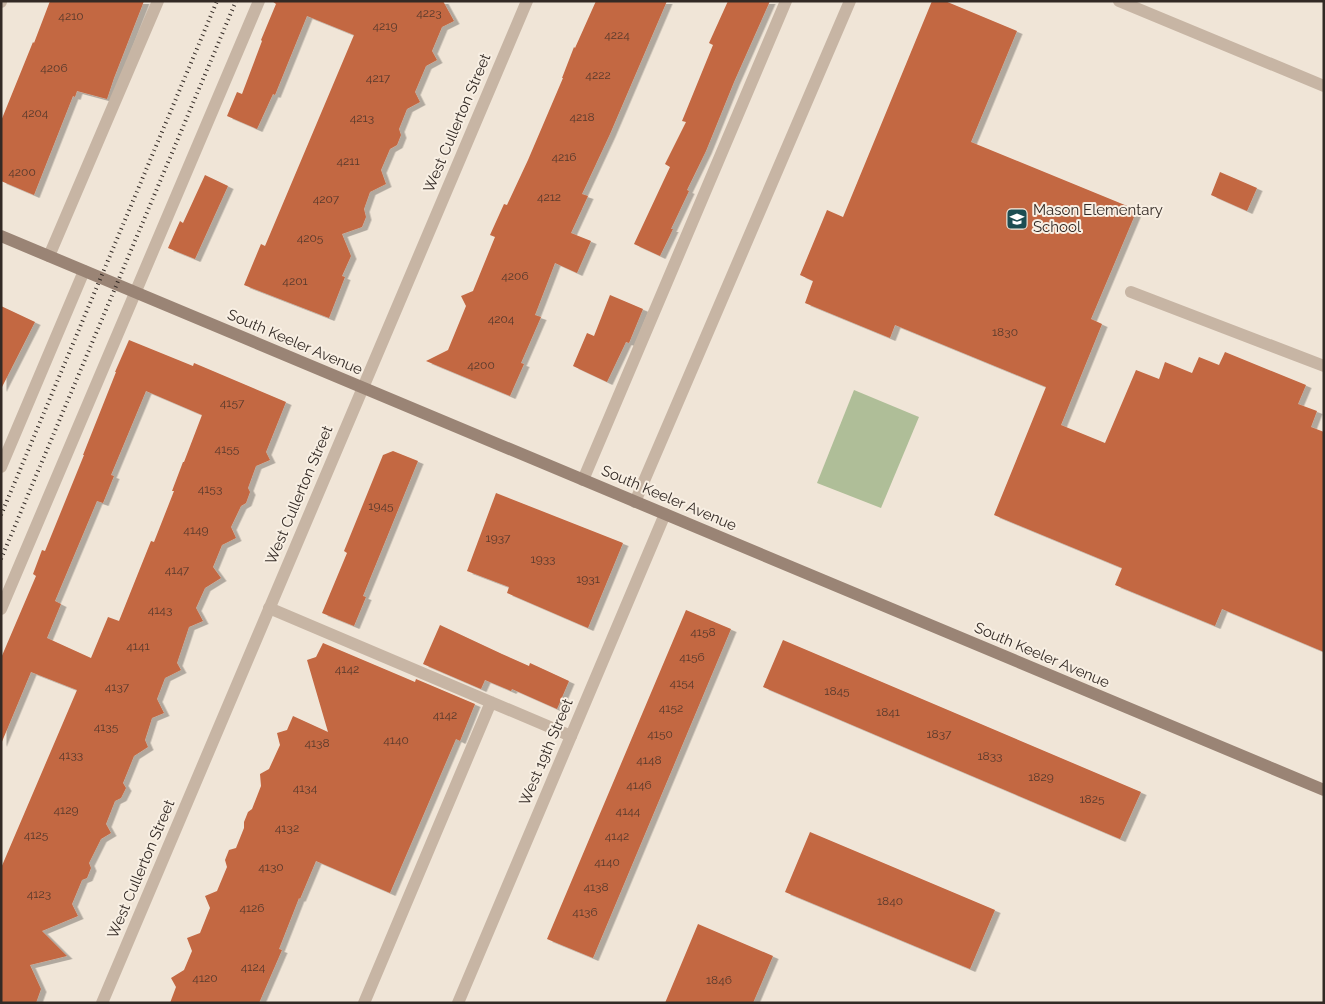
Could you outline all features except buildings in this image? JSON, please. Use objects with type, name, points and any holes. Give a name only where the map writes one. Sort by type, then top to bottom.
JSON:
[{"type":"street","points":[[49,256],[158,1]]},
{"type":"street","points":[[1,610],[259,1]]},
{"type":"street","name":"West Cullerton Street","points":[[102,1003],[527,1]]},
{"type":"street","points":[[583,480],[786,1]]},
{"type":"street","points":[[635,502],[850,1]]},
{"type":"street","points":[[1119,1],[1324,86]]},
{"type":"street","name":"South Keeler Avenue","points":[[1,236],[1324,790]]},
{"type":"street","points":[[1,467],[84,271]]},
{"type":"street","points":[[1131,292],[1324,366]]},
{"type":"street","name":"West 19th Street","points":[[458,1003],[665,514]]},
{"type":"street","points":[[269,608],[571,736]]},
{"type":"street","points":[[364,1003],[491,702]]},
{"type":"green space","points":[[854,390],[919,417],[881,508],[817,483]]},
{"type":"railway","points":[[1,515],[217,1]]},
{"type":"railway","points":[[1,559],[236,1]]},
{"type":"place","name":"Mason Elementary School","points":[[1017,219]]}]
